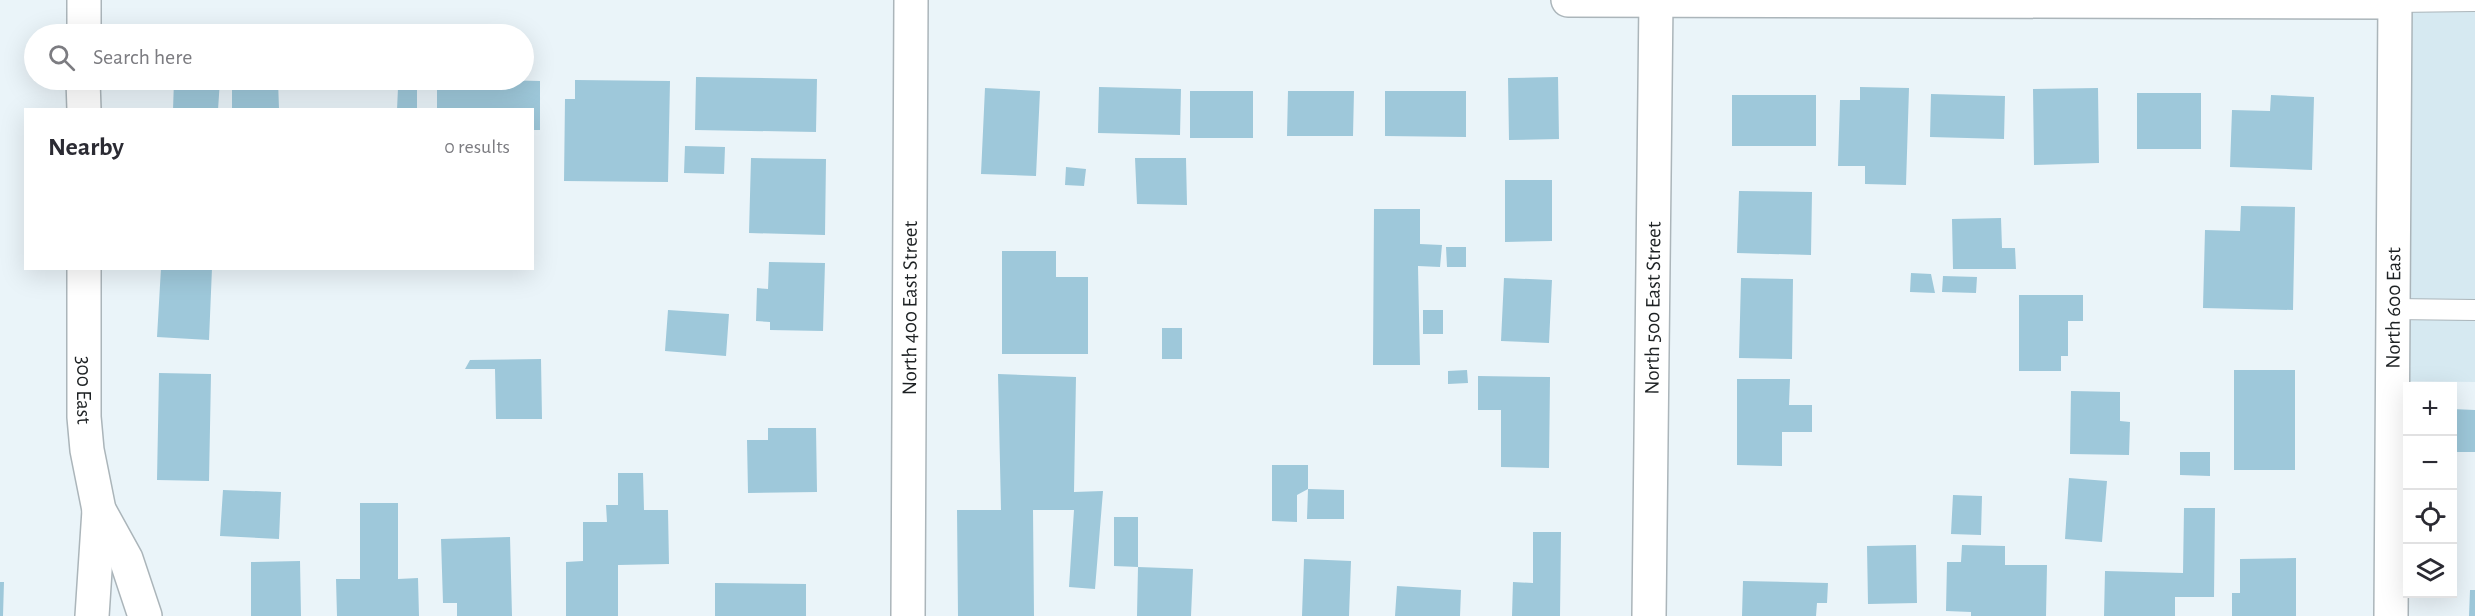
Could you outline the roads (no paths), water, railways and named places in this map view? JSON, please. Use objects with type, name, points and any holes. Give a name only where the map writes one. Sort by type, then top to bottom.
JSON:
[{"type":"street","points":[[84,0],[84,24]]},
{"type":"street","name":"North 400 East Street","points":[[908,616],[911,0]]},
{"type":"street","points":[[1568,0],[2395,1]]},
{"type":"street","name":"North 500 East Street","points":[[1649,616],[1656,1]]},
{"type":"street","name":"North 600 East","points":[[2391,616],[2395,1]]},
{"type":"street","points":[[83,90],[84,108]]},
{"type":"street","name":"300 East","points":[[84,270],[84,417],[87,450],[99,510],[92,616]]},
{"type":"street","name":"300 East","points":[[99,510],[126,559],[145,616]]},
{"type":"lane","points":[[2395,1],[2475,1]]},
{"type":"lane","points":[[2394,309],[2475,310]]}]
